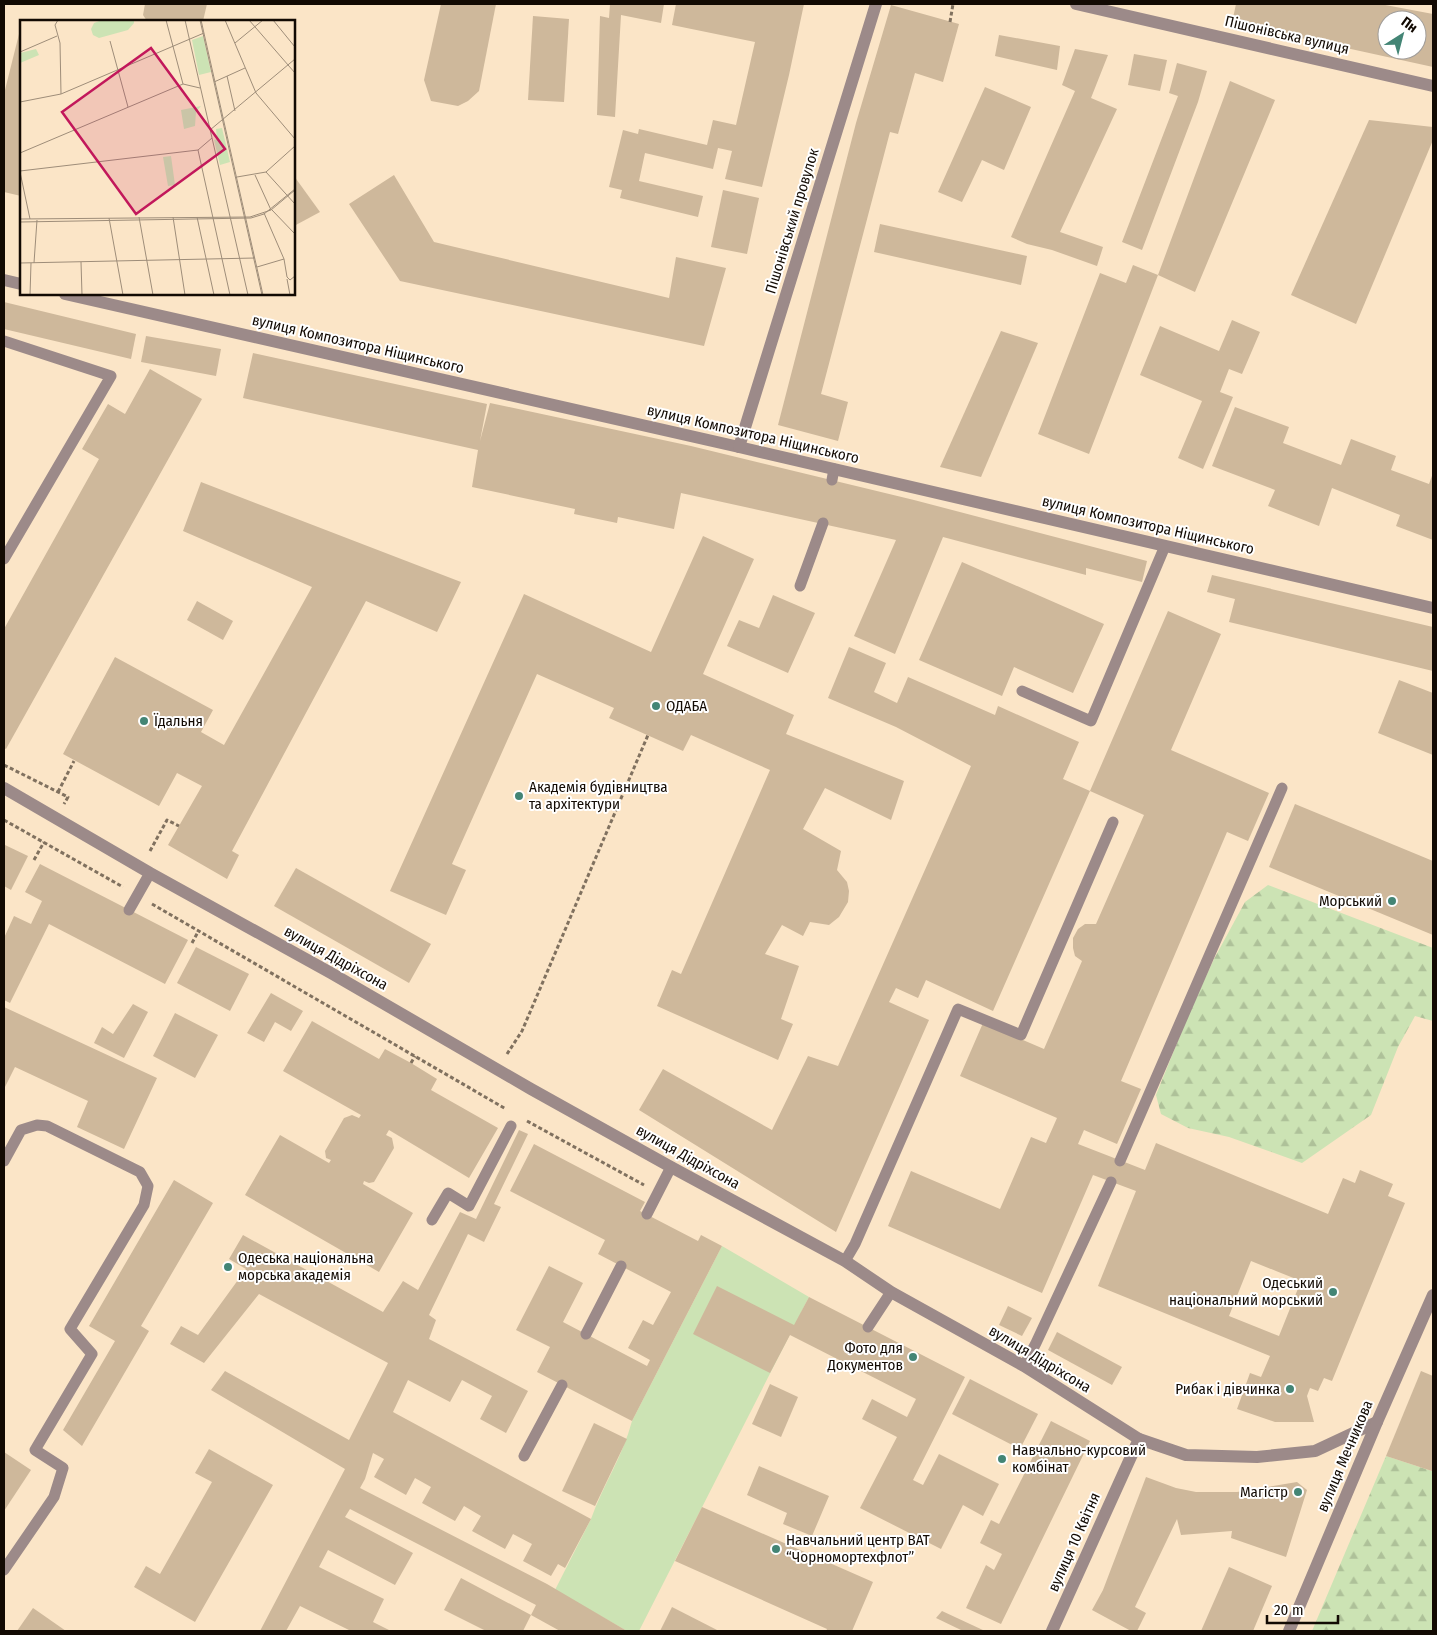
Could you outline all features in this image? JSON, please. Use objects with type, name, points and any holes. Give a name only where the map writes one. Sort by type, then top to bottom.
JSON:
[{"type":"street","name":"Пішонівський провулок","points":[[739,447],[876,4]]},
{"type":"street","name":"Пішонівська вулиця","points":[[1076,4],[1433,86]]},
{"type":"street","points":[[4,280],[20,284]]},
{"type":"street","name":"вулиця Композитора Ніщинського","points":[[69,295],[739,447],[833,474],[1165,546],[1433,608]]},
{"type":"street","name":"вулиця Дідріхсона","points":[[4,788],[150,873],[331,973],[671,1167],[844,1261],[891,1292],[1024,1366],[1139,1439],[1186,1455],[1257,1457],[1315,1451],[1377,1422]]},
{"type":"street","name":"вулиця Мечникова","points":[[1289,1631],[1377,1422],[1428,1318],[1433,1295]]},
{"type":"street","name":"вулиця 10 Квітня","points":[[1052,1631],[1139,1439]]},
{"type":"lane","points":[[4,342],[110,376],[4,559]]},
{"type":"lane","points":[[800,586],[823,523]]},
{"type":"lane","points":[[1022,691],[1091,721],[1165,546]]},
{"type":"lane","points":[[1120,1161],[1282,788]]},
{"type":"lane","points":[[844,1261],[855,1244],[958,1009],[1021,1034],[1113,822]]},
{"type":"lane","points":[[129,910],[150,873]]},
{"type":"lane","points":[[4,1161],[21,1130],[37,1125],[47,1126],[140,1172],[148,1186],[144,1205],[70,1329],[92,1354],[35,1450],[63,1468],[54,1497],[4,1570]]},
{"type":"lane","points":[[432,1220],[448,1193],[469,1206],[511,1126]]},
{"type":"lane","points":[[647,1214],[671,1167]]},
{"type":"lane","points":[[1024,1366],[1111,1182]]},
{"type":"lane","points":[[586,1334],[621,1266]]},
{"type":"lane","points":[[868,1327],[891,1292]]},
{"type":"lane","points":[[524,1456],[562,1385]]},
{"type":"path","points":[[950,22],[953,4]]},
{"type":"path","points":[[498,1068],[522,1031],[648,735]]},
{"type":"path","points":[[58,792],[74,761]]},
{"type":"path","points":[[147,856],[167,820],[179,826]]},
{"type":"path","points":[[4,826],[5,821],[44,842],[508,1110]]},
{"type":"path","points":[[34,860],[44,842]]},
{"type":"path","points":[[192,944],[199,930]]},
{"type":"path","points":[[411,1062],[415,1056]]},
{"type":"path","points":[[524,1119],[658,1193]]},
{"type":"green space","points":[[1268,885],[1433,948],[1433,1021],[1415,1016],[1398,1047],[1371,1115],[1302,1163],[1229,1137],[1188,1128],[1161,1114],[1156,1095],[1190,1011],[1214,959],[1245,902]]},
{"type":"green space","points":[[722,1246],[809,1297],[639,1631],[627,1631],[555,1590],[591,1519],[632,1421]]},
{"type":"green space","points":[[1386,1456],[1432,1471],[1433,1469],[1433,1631],[1312,1631]]},
{"type":"building","points":[[145,4],[207,4],[203,20],[146,20],[143,15]]},
{"type":"building","points":[[441,4],[496,4],[479,91],[468,101],[458,106],[431,101],[424,80]]},
{"type":"building","points":[[610,4],[664,4],[661,23],[621,15],[615,117],[597,115],[600,16],[609,18]]},
{"type":"building","points":[[676,4],[804,4],[762,187],[725,179],[732,151],[718,148],[713,169],[645,153],[639,181],[703,196],[698,217],[620,198],[622,190],[609,187],[623,130],[638,134],[639,129],[707,145],[713,120],[736,125],[755,42],[672,25]]},
{"type":"building","points":[[1236,4],[1380,4],[1412,10],[1377,10],[1377,55],[1232,23]]},
{"type":"building","points":[[891,5],[959,24],[943,82],[915,73],[898,134],[890,132],[821,394],[848,402],[838,441],[778,425],[856,123]]},
{"type":"building","points":[[1427,13],[1433,14],[1433,67],[1401,60],[1427,60]]},
{"type":"building","points":[[533,16],[569,19],[564,102],[528,100]]},
{"type":"building","points":[[20,30],[20,196],[4,192],[4,94]]},
{"type":"building","points":[[999,35],[1060,46],[1057,70],[995,56]]},
{"type":"building","points":[[1075,49],[1108,55],[1091,98],[1117,109],[1060,232],[1103,247],[1097,266],[1052,250],[1027,244],[1011,237],[1075,91],[1062,85]]},
{"type":"building","points":[[1134,54],[1167,60],[1160,91],[1128,85]]},
{"type":"building","points":[[1177,63],[1207,71],[1198,102],[1142,250],[1122,242],[1178,96],[1169,93]]},
{"type":"building","points":[[1230,81],[1275,100],[1195,292],[1158,275]]},
{"type":"building","points":[[985,87],[1031,107],[1004,170],[982,160],[962,202],[938,192]]},
{"type":"building","points":[[1369,120],[1433,127],[1433,140],[1356,324],[1291,295]]},
{"type":"building","points":[[394,175],[434,242],[669,298],[676,257],[726,268],[704,346],[400,281],[349,204]]},
{"type":"building","points":[[295,177],[320,212],[295,225]]},
{"type":"building","points":[[723,190],[759,198],[747,254],[711,247]]},
{"type":"building","points":[[880,224],[1027,256],[1021,285],[874,252]]},
{"type":"building","points":[[1133,265],[1158,275],[1089,454],[1038,434],[1100,273],[1126,283]]},
{"type":"building","points":[[4,302],[136,334],[131,359],[4,329]]},
{"type":"building","points":[[1232,320],[1260,332],[1242,374],[1229,369],[1220,392],[1233,397],[1203,469],[1178,458],[1202,401],[1140,375],[1160,326],[1219,351]]},
{"type":"building","points":[[1001,331],[1038,343],[981,477],[940,467]]},
{"type":"building","points":[[146,336],[221,349],[216,376],[141,362]]},
{"type":"building","points":[[253,353],[487,404],[480,441],[490,403],[691,446],[914,500],[1147,561],[1142,582],[1086,568],[1086,575],[943,537],[895,654],[854,636],[896,540],[681,493],[674,529],[618,517],[617,523],[574,514],[575,509],[472,487],[478,450],[243,398]]},
{"type":"building","points":[[150,369],[202,399],[6,749],[4,748],[4,629],[99,459],[82,449],[108,404],[125,414]]},
{"type":"building","points":[[1235,407],[1289,427],[1283,443],[1341,465],[1351,439],[1396,456],[1391,470],[1429,484],[1433,473],[1433,540],[1396,526],[1400,515],[1332,488],[1319,526],[1268,506],[1275,490],[1212,466]]},
{"type":"building","points":[[201,482],[461,582],[437,632],[366,601],[232,851],[239,855],[227,879],[168,845],[202,786],[177,773],[159,806],[63,754],[115,657],[213,710],[201,732],[224,745],[312,587],[183,531]]},
{"type":"building","points":[[703,536],[754,559],[703,674],[794,715],[786,734],[904,781],[891,820],[825,788],[803,829],[841,851],[837,870],[847,882],[849,891],[848,902],[839,917],[829,925],[810,922],[803,936],[782,925],[765,954],[799,966],[781,1019],[793,1024],[778,1060],[657,1006],[672,970],[681,974],[770,770],[691,735],[683,751],[609,718],[614,708],[537,674],[452,864],[466,870],[446,915],[390,891],[524,594],[651,652]]},
{"type":"building","points":[[962,562],[1104,624],[1073,693],[1014,667],[1002,696],[919,660]]},
{"type":"building","points":[[1212,575],[1433,627],[1433,671],[1229,622],[1235,599],[1207,592]]},
{"type":"building","points":[[773,595],[815,613],[788,673],[727,646],[739,620],[759,628]]},
{"type":"building","points":[[197,601],[233,621],[223,640],[187,620]]},
{"type":"building","points":[[1168,611],[1221,634],[1171,750],[1269,793],[1248,841],[1227,832],[1121,1081],[1141,1089],[1117,1144],[1084,1130],[1078,1144],[1145,1170],[1156,1143],[1328,1214],[1343,1178],[1355,1183],[1360,1170],[1393,1184],[1388,1196],[1405,1203],[1332,1381],[1324,1378],[1318,1391],[1310,1388],[1307,1396],[1314,1422],[1275,1422],[1237,1409],[1250,1373],[1261,1377],[1270,1356],[1098,1286],[1136,1191],[1093,1175],[1042,1293],[888,1226],[911,1171],[1000,1209],[1031,1137],[1046,1143],[1057,1118],[960,1076],[983,1023],[1044,1049],[1082,961],[1075,956],[1073,938],[1078,929],[1085,924],[1096,924],[1144,815],[1090,791]],"holes":[[[1251,1261],[1301,1281],[1279,1336],[1229,1316]]]},
{"type":"building","points":[[849,647],[886,663],[874,692],[897,703],[908,677],[995,715],[998,706],[1079,742],[1063,779],[1090,791],[993,1011],[926,980],[918,998],[896,988],[889,1002],[929,1020],[836,1232],[639,1110],[663,1069],[772,1130],[808,1056],[838,1066],[971,766],[896,727],[828,698]]},
{"type":"building","points":[[1399,680],[1433,693],[1433,755],[1378,733]]},
{"type":"building","name":"Морський","points":[[1295,804],[1433,861],[1433,935],[1269,867]]},
{"type":"building","points":[[5,845],[28,856],[11,890],[4,886]]},
{"type":"building","points":[[40,864],[188,940],[165,984],[49,924],[10,1003],[4,1000],[4,938],[14,916],[31,924],[42,901],[25,892]]},
{"type":"building","points":[[296,868],[431,944],[409,983],[274,906]]},
{"type":"building","points":[[196,947],[249,974],[230,1011],[177,983]]},
{"type":"building","points":[[271,993],[303,1011],[291,1031],[275,1022],[264,1042],[247,1033]]},
{"type":"building","points":[[133,1004],[148,1012],[124,1058],[94,1043],[102,1027],[113,1034]]},
{"type":"building","points":[[4,1007],[157,1078],[124,1149],[77,1127],[88,1101],[15,1067],[4,1089]]},
{"type":"building","points":[[175,1013],[218,1035],[195,1078],[153,1056]]},
{"type":"building","points":[[312,1021],[379,1059],[385,1049],[411,1063],[437,1079],[431,1090],[498,1128],[469,1178],[389,1130],[386,1135],[392,1138],[394,1148],[374,1182],[364,1181],[363,1184],[413,1213],[379,1272],[245,1195],[280,1135],[329,1163],[331,1160],[326,1158],[325,1151],[344,1118],[352,1115],[359,1118],[361,1115],[283,1071]]},
{"type":"building","points":[[519,1130],[528,1134],[494,1204],[501,1207],[484,1242],[468,1234],[429,1315],[436,1320],[429,1339],[528,1391],[506,1433],[480,1419],[492,1396],[462,1380],[450,1402],[408,1380],[393,1412],[591,1519],[565,1568],[558,1564],[551,1576],[523,1561],[532,1544],[513,1534],[505,1549],[472,1531],[481,1516],[464,1506],[455,1521],[422,1503],[431,1487],[415,1478],[406,1495],[374,1477],[384,1459],[373,1453],[365,1479],[360,1488],[547,1584],[627,1631],[560,1631],[531,1615],[536,1605],[350,1509],[345,1517],[413,1553],[395,1585],[328,1550],[319,1567],[384,1599],[373,1622],[391,1631],[351,1631],[300,1606],[286,1631],[260,1631],[345,1469],[211,1390],[225,1371],[349,1440],[388,1363],[259,1294],[204,1363],[170,1344],[181,1326],[198,1335],[246,1269],[229,1259],[243,1235],[383,1312],[403,1281],[418,1290],[460,1212],[476,1219]]},
{"type":"building","points":[[534,1144],[645,1202],[640,1211],[698,1241],[701,1235],[722,1246],[632,1421],[537,1372],[550,1347],[516,1330],[549,1266],[583,1283],[563,1322],[647,1366],[650,1360],[628,1348],[643,1320],[653,1325],[671,1292],[598,1254],[605,1240],[510,1191]]},
{"type":"building","points":[[174,1180],[213,1203],[141,1326],[149,1331],[82,1446],[63,1430],[115,1341],[89,1326]]},
{"type":"building","points":[[717,1286],[794,1325],[809,1297],[965,1377],[913,1480],[923,1485],[939,1454],[999,1484],[983,1516],[963,1505],[941,1549],[860,1508],[897,1437],[862,1419],[872,1399],[907,1417],[916,1399],[790,1335],[770,1373],[693,1334]]},
{"type":"building","points":[[1008,1306],[1032,1318],[1022,1336],[999,1325]]},
{"type":"building","points":[[1057,1332],[1122,1367],[1112,1385],[1048,1350]]},
{"type":"building","points":[[1421,1371],[1433,1376],[1432,1471],[1386,1456]]},
{"type":"building","points":[[970,1379],[1038,1414],[1020,1449],[952,1414]]},
{"type":"building","points":[[770,1384],[798,1397],[781,1437],[752,1424]]},
{"type":"building","points":[[1051,1421],[1090,1441],[1001,1624],[966,1608],[986,1565],[994,1570],[1002,1554],[980,1543],[991,1520],[999,1524]]},
{"type":"building","points":[[594,1423],[627,1439],[595,1506],[562,1491]]},
{"type":"building","points":[[209,1449],[273,1485],[195,1622],[134,1587],[146,1566],[160,1574],[212,1482],[195,1473]]},
{"type":"building","points":[[4,1452],[31,1470],[4,1511]]},
{"type":"building","points":[[759,1466],[829,1496],[812,1536],[783,1524],[787,1513],[747,1495]]},
{"type":"building","points":[[1146,1477],[1176,1488],[1196,1492],[1237,1492],[1297,1482],[1307,1490],[1286,1557],[1231,1538],[1232,1531],[1181,1535],[1177,1519],[1135,1607],[1146,1613],[1137,1631],[1131,1631],[1092,1610],[1103,1590]]},
{"type":"building","points":[[702,1507],[873,1582],[852,1631],[826,1631],[827,1629],[675,1561]]},
{"type":"building","points":[[1229,1567],[1272,1586],[1253,1631],[1201,1631]]},
{"type":"building","points":[[461,1578],[531,1615],[523,1631],[486,1631],[444,1610]]},
{"type":"building","points":[[672,1607],[719,1631],[660,1631]]},
{"type":"building","points":[[33,1608],[66,1631],[17,1631]]},
{"type":"building","points":[[942,1611],[985,1631],[963,1631],[936,1618]]},
{"type":"place","name":"ОДАБА","points":[[656,706]]},
{"type":"place","name":"Їдальня","points":[[144,721]]},
{"type":"place","name":"Академія будівництва та архітектури","points":[[519,796]]},
{"type":"place","name":"Морський","points":[[1392,901]]},
{"type":"place","name":"Одеська національна морська академія","points":[[228,1267]]},
{"type":"place","name":"Одеський національний морський","points":[[1333,1292]]},
{"type":"place","name":"Фото для Документов","points":[[913,1357]]},
{"type":"place","name":"Рибак і дівчинка","points":[[1290,1389]]},
{"type":"place","name":"Навчально-курсовий комбінат","points":[[1002,1459]]},
{"type":"place","name":"Магiстр","points":[[1298,1492]]},
{"type":"place","name":"Навчальний центр ВАТ “Чорномортехфлот”","points":[[776,1549]]}]
